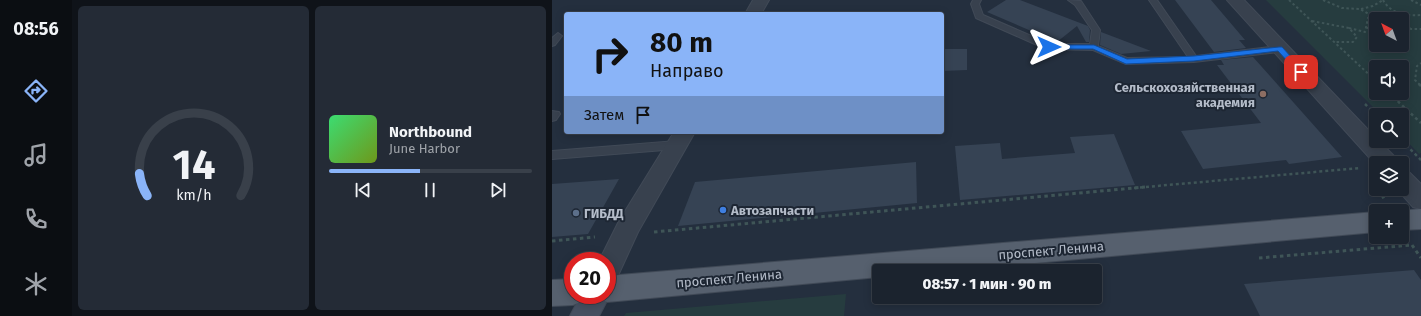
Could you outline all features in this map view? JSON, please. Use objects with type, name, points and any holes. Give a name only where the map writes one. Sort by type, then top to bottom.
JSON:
[{"type":"main road","points":[[1409,220],[1421,219]]},
{"type":"main road","name":"проспект Ленина","points":[[616,288],[1369,223]]},
{"type":"main road","points":[[552,293],[564,292]]},
{"type":"street","points":[[754,12],[761,0]]},
{"type":"street","points":[[1235,0],[1279,49],[1380,156]]},
{"type":"street","points":[[616,253],[625,234],[681,139]]},
{"type":"street","points":[[1409,187],[1421,200]]},
{"type":"street","points":[[584,316],[591,304]]},
{"type":"lane","points":[[977,0],[975,4],[979,16],[1049,47],[1094,47],[1126,61],[1194,59],[1279,49]]},
{"type":"lane","points":[[1072,0],[1078,3],[1096,30],[1094,47]]},
{"type":"lane","points":[[1153,0],[1194,59]]},
{"type":"lane","points":[[552,114],[555,114],[552,118]]},
{"type":"lane","points":[[552,155],[681,139]]},
{"type":"path","points":[[1289,0],[1369,74]]},
{"type":"path","points":[[1323,0],[1342,8],[1360,9],[1373,6],[1383,0],[1387,7],[1397,13],[1413,16],[1421,15]]},
{"type":"path","points":[[1411,0],[1421,5]]},
{"type":"path","points":[[1360,9],[1369,14]]},
{"type":"path","points":[[1311,21],[1365,32],[1369,18]]},
{"type":"path","points":[[1334,42],[1353,42],[1357,36],[1349,28]]},
{"type":"path","points":[[1411,29],[1421,29]]},
{"type":"path","points":[[1421,63],[1417,66],[1415,80],[1421,86]]},
{"type":"path","points":[[1396,100],[1421,123]]},
{"type":"path","points":[[1409,148],[1421,160]]},
{"type":"path","points":[[552,242],[625,234],[1362,168]]},
{"type":"green space","points":[[1266,0],[1421,0],[1421,153],[1419,154],[1409,143],[1409,108],[1374,108]]},
{"type":"green space","points":[[846,294],[844,316],[624,316],[626,313]]},
{"type":"building","points":[[1006,0],[1020,0],[1088,26],[1090,30],[1089,42],[1086,42],[1077,26],[1057,42],[987,12]]},
{"type":"building","points":[[1175,0],[1211,0],[1245,40],[1239,40],[1246,48],[1214,52]]},
{"type":"building","points":[[1101,32],[1151,51],[1121,54],[1100,45]]},
{"type":"building","points":[[944,49],[967,49],[967,70],[944,71]]},
{"type":"building","name":"Сельскохозяйственная академия","points":[[1253,57],[1342,157],[1289,164],[1286,160],[1203,169],[1181,131],[1261,123],[1217,65],[1224,65],[1221,60]]},
{"type":"building","points":[[1114,134],[1135,185],[960,200],[955,146],[1000,143],[1002,159],[1075,153],[1070,137]]},
{"type":"building","points":[[916,162],[917,203],[678,226],[695,182]]},
{"type":"building","name":"ГИБДД","points":[[619,179],[588,234],[552,237],[552,184]]},
{"type":"building","points":[[1414,270],[1421,280],[1421,316],[1260,316],[1244,284]]},
{"type":"place","name":"Сельскохозяйственная академия","points":[[1263,94]]},
{"type":"place","name":"Автозапчасти","points":[[723,210]]},
{"type":"place","name":"ГИБДД","points":[[576,213]]},
{"type":"route","points":[[1049,47],[1094,47],[1126,61],[1194,59],[1279,49],[1301,72]]}]
